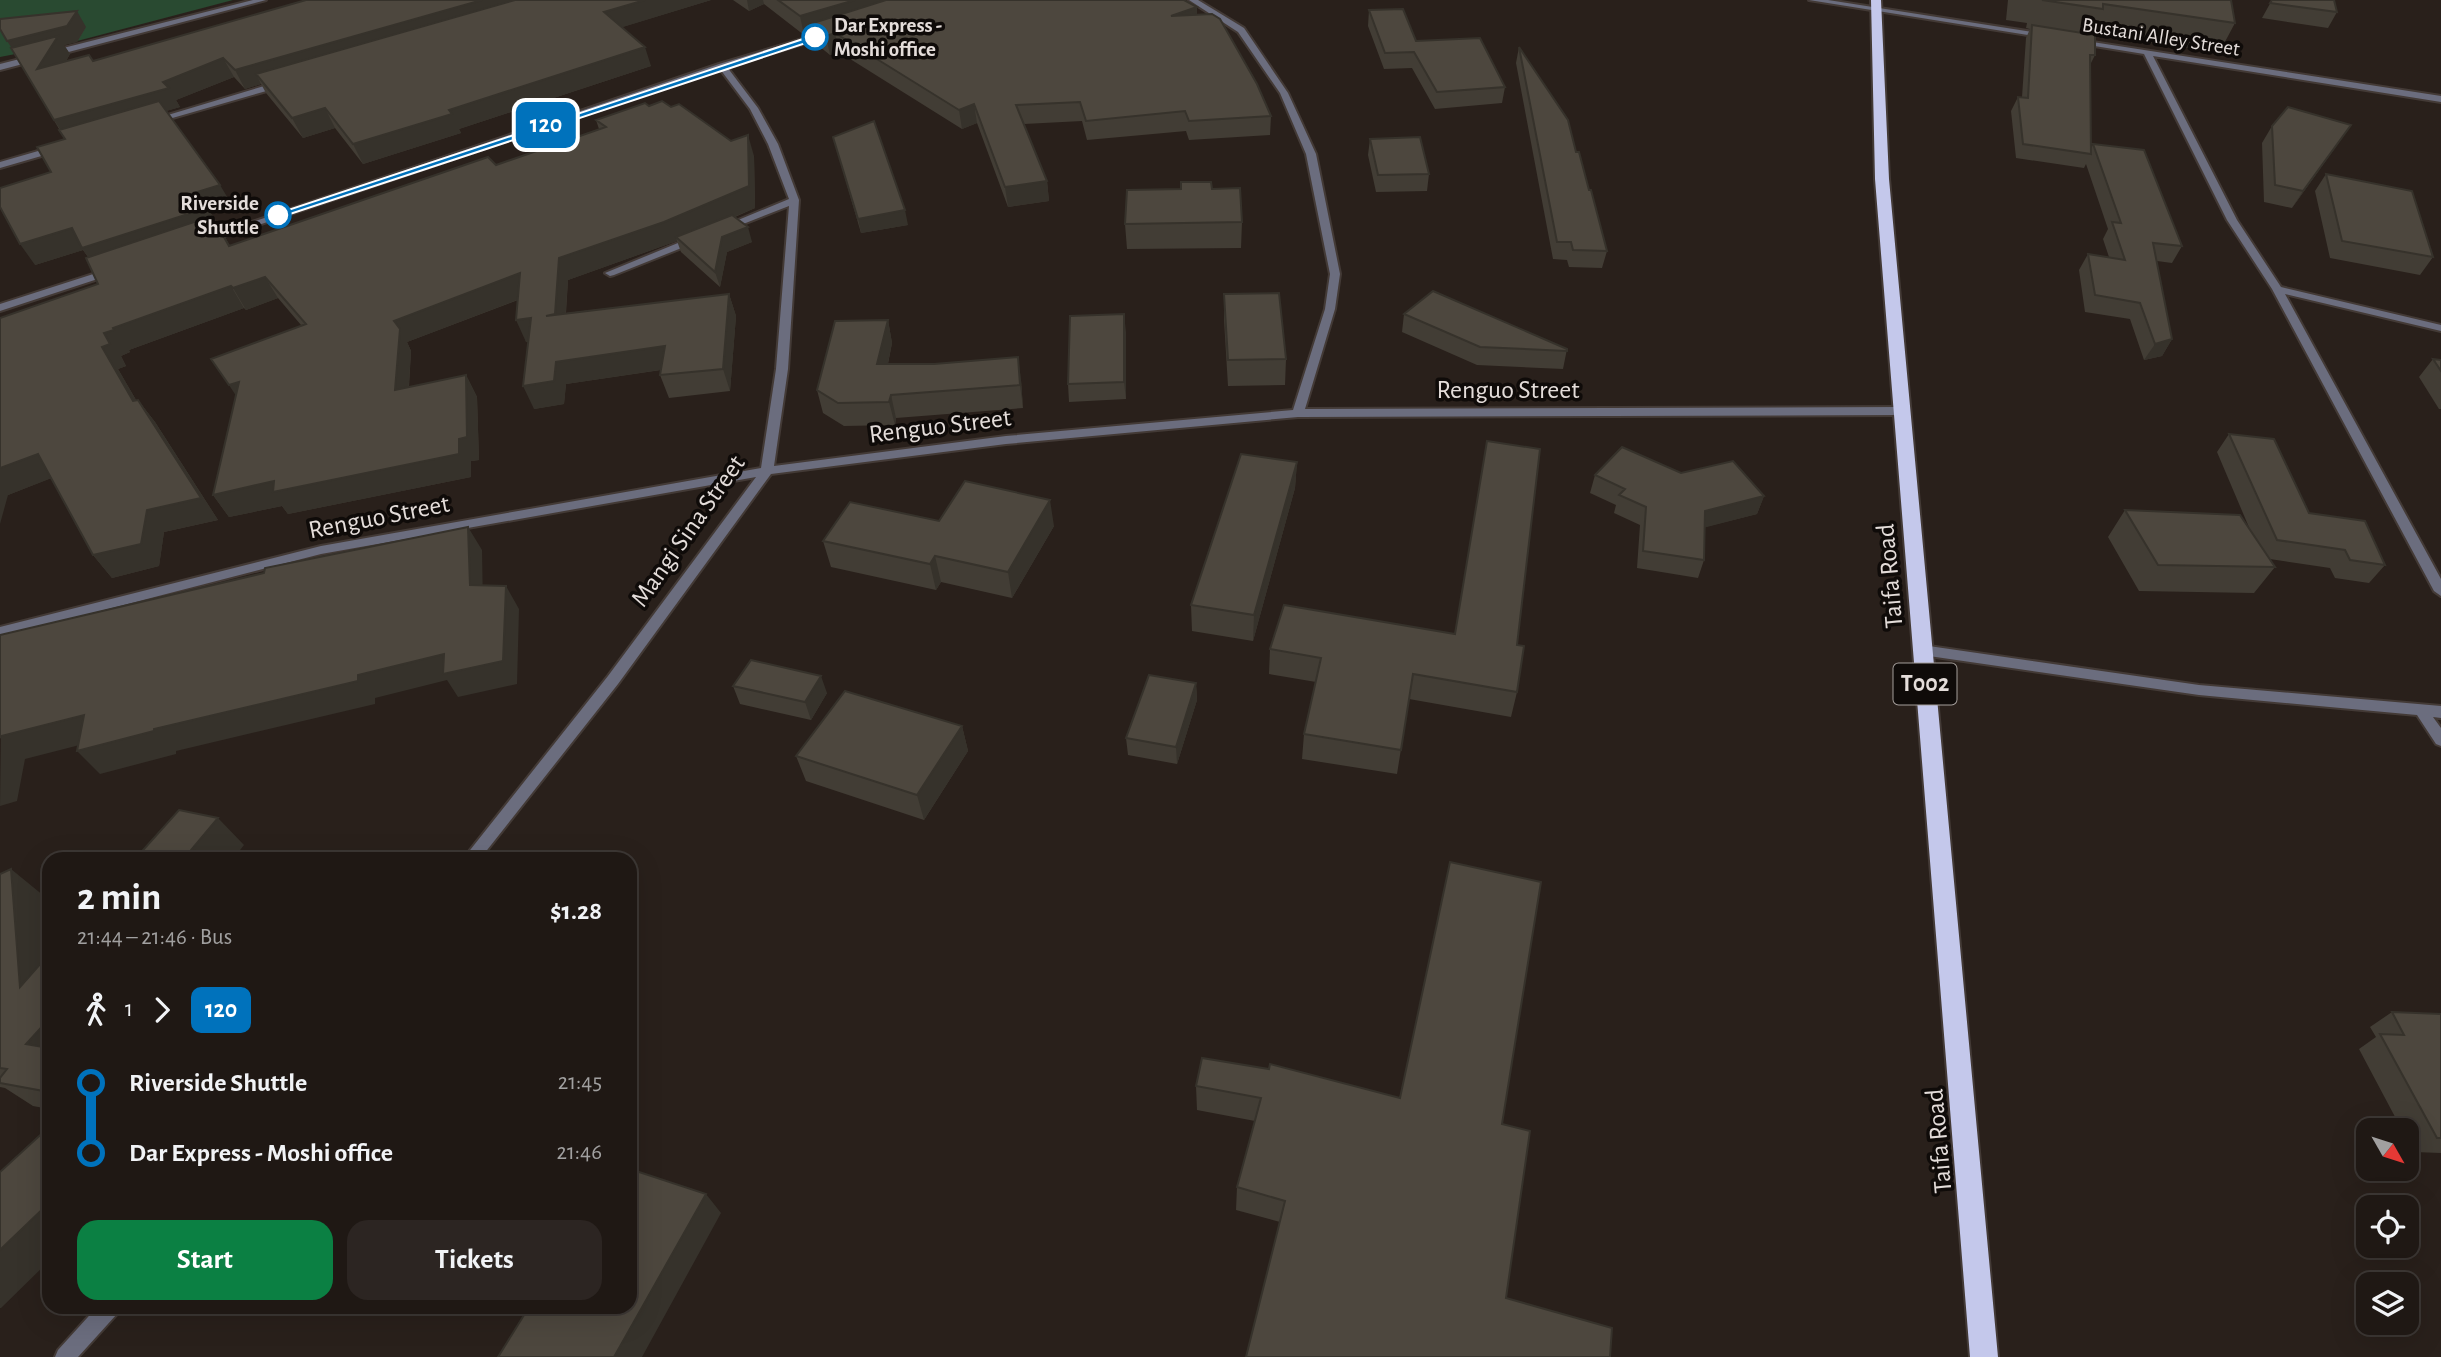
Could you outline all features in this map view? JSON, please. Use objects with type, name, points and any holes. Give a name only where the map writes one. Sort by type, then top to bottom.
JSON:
[{"type":"highway","name":"Taifa Road","points":[[1876,5],[1882,178],[1984,1357]]},
{"type":"street","points":[[0,66],[262,0]]},
{"type":"street","points":[[1193,0],[1241,30],[1284,93],[1311,154],[1335,274],[1330,309],[1298,413]]},
{"type":"street","name":"Bustani Alley Street","points":[[1813,0],[1876,5],[2052,37]]},
{"type":"street","points":[[196,242],[722,66],[836,31]]},
{"type":"street","name":"Bustani Alley Street","points":[[2065,39],[2441,99]]},
{"type":"street","points":[[2147,52],[2232,220],[2277,289],[2441,591]]},
{"type":"street","name":"Mangi Sina Street","points":[[477,852],[613,680],[767,471],[782,369],[794,200],[773,144],[754,108],[722,66]]},
{"type":"street","points":[[145,123],[290,81]]},
{"type":"street","points":[[0,164],[66,146]]},
{"type":"street","points":[[610,273],[794,200]]},
{"type":"street","points":[[0,308],[118,269]]},
{"type":"street","points":[[2277,289],[2441,328]]},
{"type":"street","name":"Renguo Street","points":[[0,632],[321,550],[767,471],[1006,440],[1298,413],[1902,411]]},
{"type":"street","points":[[1922,650],[2199,690],[2441,712]]},
{"type":"street","points":[[2421,712],[2441,740]]},
{"type":"street","points":[[65,1357],[104,1314]]},
{"type":"green space","points":[[0,0],[233,0],[62,45],[0,57]]},
{"type":"building","points":[[306,0],[482,0],[235,70],[223,58],[163,82],[169,88],[54,120],[11,48],[58,36],[37,69],[89,55],[93,61]]},
{"type":"building","points":[[515,0],[645,0],[604,12],[645,47],[449,110],[452,114],[353,144],[325,108],[292,118],[256,74]]},
{"type":"building","points":[[778,0],[855,0],[800,16]]},
{"type":"building","points":[[886,0],[1184,0],[1197,7],[1171,16],[1212,14],[1220,19],[1257,84],[1271,116],[1189,121],[1185,111],[1086,121],[1080,102],[1016,105],[1047,181],[1005,187],[974,104],[959,110],[835,33],[826,36],[810,24]]},
{"type":"building","points":[[2042,0],[2231,0],[2235,23],[2103,4],[2103,9]]},
{"type":"building","points":[[2272,0],[2334,0],[2337,12],[2270,3]]},
{"type":"building","points":[[1403,9],[1416,41],[1480,38],[1505,87],[1437,92],[1414,52],[1385,53],[1369,10]]},
{"type":"building","points":[[77,11],[67,26],[7,41],[0,29],[0,19]]},
{"type":"building","points":[[2032,25],[2095,35],[2095,55],[2090,55],[2091,154],[2023,144],[2018,97],[2028,98]]},
{"type":"building","points":[[1519,47],[1568,120],[1607,251],[1573,250],[1571,242],[1557,242]]},
{"type":"building","points":[[159,101],[220,185],[197,192],[207,208],[82,248],[72,228],[20,244],[0,207],[0,188],[51,172],[37,147],[65,139],[59,130]]},
{"type":"building","points":[[662,101],[671,107],[679,104],[731,141],[748,135],[749,186],[664,222],[559,258],[555,314],[546,316],[729,294],[723,369],[660,375],[665,346],[556,362],[554,381],[523,386],[531,318],[516,320],[520,273],[394,321],[400,329],[395,390],[466,375],[467,437],[459,439],[459,454],[273,492],[274,481],[213,495],[239,382],[229,385],[211,359],[306,324],[265,277],[233,288],[231,286],[104,333],[110,344],[102,347],[133,401],[138,400],[201,498],[147,510],[141,544],[93,555],[38,454],[0,468],[0,318],[98,284],[86,258],[212,216],[229,246],[488,157],[496,165],[606,127],[596,120],[645,103],[649,106]]},
{"type":"building","points":[[2288,107],[2351,125],[2303,191],[2275,185],[2272,126]]},
{"type":"building","points":[[874,121],[905,210],[858,219],[833,137]]},
{"type":"building","points":[[1420,137],[1429,174],[1378,175],[1370,139]]},
{"type":"building","points":[[2093,144],[2144,150],[2182,246],[2153,243],[2172,339],[2155,344],[2140,303],[2095,295],[2088,254],[2125,260],[2112,222],[2121,223]]},
{"type":"building","points":[[2326,174],[2412,191],[2433,257],[2342,241]]},
{"type":"building","points":[[1181,182],[1211,182],[1212,189],[1240,188],[1242,222],[1125,224],[1127,190],[1181,189]]},
{"type":"building","points":[[732,215],[748,227],[722,237],[715,272],[676,237]]},
{"type":"building","points":[[1433,291],[1567,351],[1480,347],[1404,314]]},
{"type":"building","points":[[1279,293],[1286,359],[1228,360],[1224,294]]},
{"type":"building","points":[[1124,314],[1124,382],[1068,384],[1070,316]]},
{"type":"building","points":[[888,320],[877,364],[934,364],[1018,357],[1020,385],[891,395],[889,402],[838,403],[817,390],[835,321]]},
{"type":"building","points":[[2433,359],[2441,360],[2441,371]]},
{"type":"building","points":[[2229,434],[2274,439],[2309,513],[2365,521],[2385,565],[2350,560],[2345,550],[2277,540]]},
{"type":"building","points":[[1487,441],[1540,449],[1517,645],[1524,646],[1517,692],[1413,674],[1401,750],[1304,734],[1321,658],[1270,649],[1284,605],[1455,634]]},
{"type":"building","points":[[1622,447],[1681,473],[1733,461],[1764,496],[1705,511],[1704,560],[1643,551],[1646,507],[1619,495],[1625,489],[1595,475]]},
{"type":"building","points":[[1241,454],[1297,462],[1254,615],[1191,605]]},
{"type":"building","points":[[965,481],[1050,500],[1008,572],[935,556],[930,564],[823,541],[850,502],[939,521]]},
{"type":"building","points":[[2125,510],[2240,515],[2275,567],[2158,565]]},
{"type":"building","points":[[468,527],[470,585],[506,586],[503,661],[443,674],[444,654],[358,675],[358,681],[154,729],[77,751],[84,715],[0,738],[0,635],[264,573],[265,568]]},
{"type":"building","points":[[751,660],[821,676],[805,702],[733,686]]},
{"type":"building","points":[[1149,675],[1196,683],[1176,747],[1126,738]]},
{"type":"building","points":[[845,691],[962,726],[917,795],[796,756]]},
{"type":"building","points":[[179,810],[218,818],[191,850],[201,852],[141,852]]},
{"type":"building","points":[[1450,862],[1541,882],[1502,1124],[1530,1131],[1506,1298],[1612,1328],[1610,1357],[1246,1357],[1285,1201],[1237,1187],[1261,1098],[1196,1086],[1202,1058],[1269,1069],[1270,1064],[1400,1098]]},
{"type":"building","points":[[11,869],[20,987],[42,962],[42,1027],[26,1044],[42,1047],[42,1091],[0,1083],[0,1078],[7,1069],[0,1068],[0,874]]},
{"type":"building","points":[[2392,1012],[2441,1014],[2441,1138],[2437,1138],[2380,1034],[2404,1035]]},
{"type":"building","points":[[42,1133],[42,1210],[0,1250],[0,1172]]},
{"type":"building","points":[[637,1171],[706,1194],[614,1357],[498,1357],[525,1314],[637,1314]]},
{"type":"bus line","name":"120","points":[[278,215],[815,37]]},
{"type":"place","name":"Dar Express - Moshi office","points":[[815,37]]},
{"type":"place","name":"Riverside Shuttle","points":[[278,215]]}]
